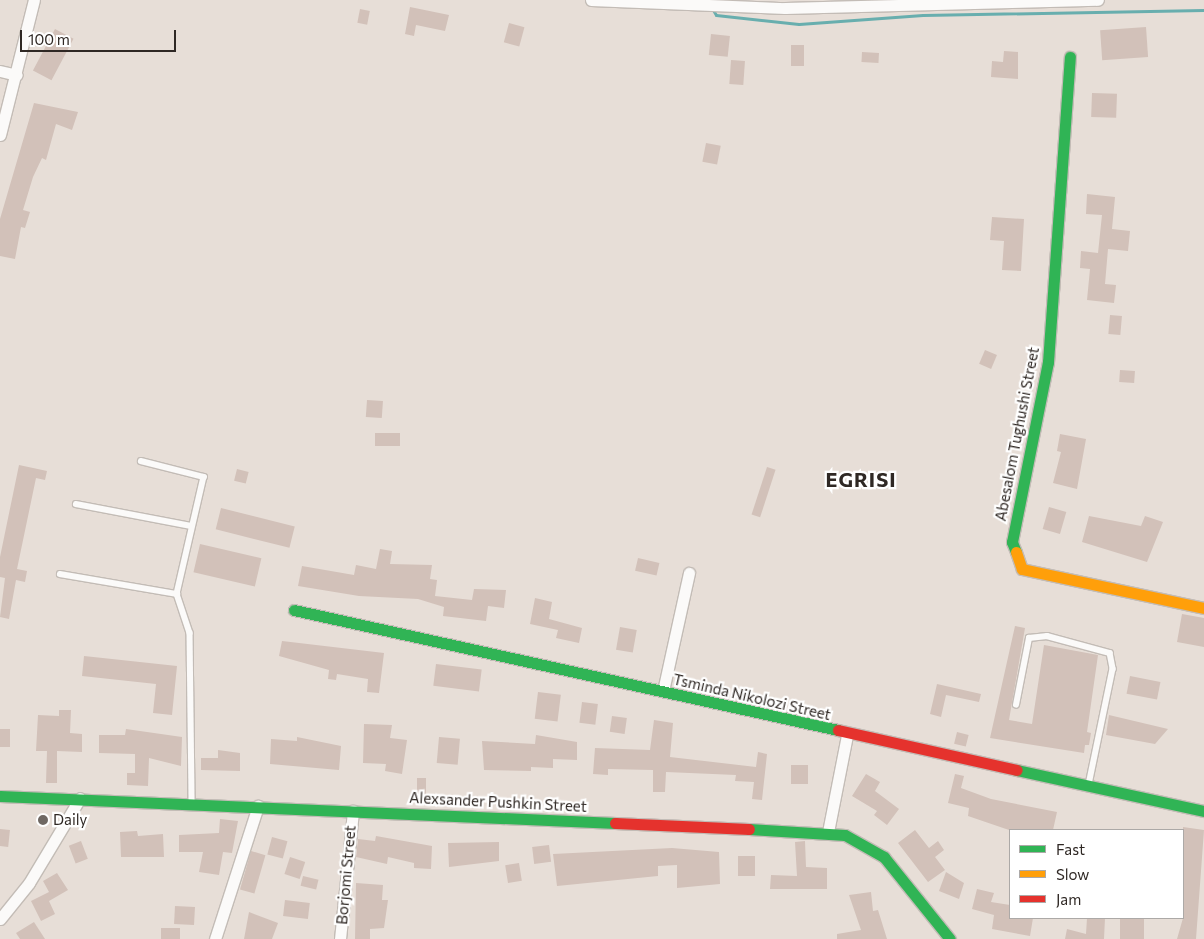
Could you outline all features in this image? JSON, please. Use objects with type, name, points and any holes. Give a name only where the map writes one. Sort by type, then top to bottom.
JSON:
[{"type":"street","points":[[0,135],[17,75],[34,0]]},
{"type":"street","points":[[591,0],[785,4],[1098,0]]},
{"type":"street","name":"Abesalom Tughushi Street","points":[[1070,57],[1048,362],[1012,542],[1022,569],[1204,608]]},
{"type":"street","points":[[0,71],[17,75]]},
{"type":"street","points":[[663,690],[689,573]]},
{"type":"street","name":"Tsminda Nikolozi Street","points":[[294,610],[663,690],[847,735],[1204,811]]},
{"type":"street","points":[[828,832],[847,735]]},
{"type":"street","name":"Alexsander Pushkin Street","points":[[0,796],[192,801],[352,811],[828,832],[845,836],[884,857],[950,939]]},
{"type":"street","points":[[0,919],[29,883],[80,798]]},
{"type":"street","points":[[215,939],[258,806]]},
{"type":"street","name":"Borjomi Street","points":[[340,939],[352,811]]},
{"type":"lane","points":[[141,461],[204,476],[176,594],[190,633],[192,801]]},
{"type":"lane","points":[[76,504],[192,526]]},
{"type":"lane","points":[[60,574],[176,594]]},
{"type":"lane","points":[[1016,705],[1029,638],[1047,636],[1110,653],[1113,669],[1089,788]]},
{"type":"building","points":[[410,7],[449,15],[445,31],[416,25],[414,36],[405,34]]},
{"type":"building","points":[[360,9],[370,11],[367,25],[357,23]]},
{"type":"building","points":[[509,23],[524,27],[519,46],[504,42]]},
{"type":"building","points":[[1146,27],[1148,57],[1102,60],[1100,30]]},
{"type":"building","points":[[55,29],[74,39],[51,80],[33,70]]},
{"type":"building","points":[[711,34],[730,36],[728,57],[709,55]]},
{"type":"building","points":[[791,45],[804,45],[804,66],[791,66]]},
{"type":"building","points":[[1004,51],[1018,52],[1018,79],[991,77],[992,61],[1003,62]]},
{"type":"building","points":[[862,52],[879,53],[878,63],[861,62]]},
{"type":"building","points":[[731,60],[745,61],[743,85],[729,84]]},
{"type":"building","points":[[1092,93],[1117,94],[1116,118],[1091,117]]},
{"type":"building","points":[[34,103],[78,112],[72,130],[56,124],[46,160],[42,158],[33,177],[23,210],[30,212],[25,228],[21,227],[15,259],[0,256],[0,219]]},
{"type":"building","points":[[706,143],[721,146],[717,165],[702,162]]},
{"type":"building","points":[[1087,194],[1115,197],[1112,229],[1130,231],[1128,251],[1108,249],[1105,284],[1116,285],[1114,303],[1087,300],[1090,269],[1080,268],[1081,251],[1098,253],[1102,215],[1086,214]]},
{"type":"building","points":[[992,217],[1024,219],[1021,271],[1002,270],[1004,241],[990,240]]},
{"type":"building","points":[[1110,315],[1122,316],[1120,335],[1108,334]]},
{"type":"building","points":[[985,350],[997,355],[991,369],[979,364]]},
{"type":"building","points":[[1120,370],[1135,371],[1134,383],[1119,382]]},
{"type":"building","points":[[367,400],[383,401],[382,418],[366,417]]},
{"type":"building","points":[[375,433],[400,433],[400,446],[375,446]]},
{"type":"building","points":[[1060,434],[1086,439],[1077,489],[1053,483],[1061,452],[1057,451]]},
{"type":"building","points":[[19,465],[47,471],[45,480],[36,478],[17,569],[27,571],[25,582],[16,580],[9,619],[0,617],[5,578],[0,577],[0,557]]},
{"type":"building","points":[[767,467],[776,470],[760,517],[752,515]]},
{"type":"building","points":[[237,469],[249,472],[246,484],[234,481]]},
{"type":"building","points":[[1049,507],[1066,512],[1060,534],[1043,529]]},
{"type":"building","points":[[221,508],[295,526],[289,548],[216,529]]},
{"type":"building","points":[[1089,516],[1141,526],[1145,516],[1163,522],[1147,562],[1082,542]]},
{"type":"building","points":[[200,544],[261,558],[255,586],[193,572]]},
{"type":"building","points":[[380,549],[392,551],[390,564],[432,565],[430,579],[437,580],[435,596],[472,600],[474,589],[506,590],[504,608],[488,606],[486,621],[443,616],[444,607],[418,599],[359,596],[298,586],[302,566],[354,575],[356,565],[376,569]]},
{"type":"building","points":[[638,558],[659,563],[657,576],[635,571]]},
{"type":"building","points":[[535,598],[552,602],[549,619],[582,628],[579,643],[556,638],[558,630],[530,624]]},
{"type":"building","points":[[1182,614],[1204,618],[1204,647],[1177,642]]},
{"type":"building","points":[[1015,626],[1025,628],[1009,720],[1032,724],[1044,645],[1098,655],[1087,732],[1091,733],[1089,745],[1085,745],[1084,753],[990,738]]},
{"type":"building","points":[[620,627],[637,630],[633,653],[616,650]]},
{"type":"building","points":[[282,641],[384,653],[379,693],[367,692],[368,679],[337,674],[336,680],[328,679],[329,670],[279,656]]},
{"type":"building","points":[[84,656],[177,666],[172,715],[153,713],[156,684],[82,676]]},
{"type":"building","points":[[436,664],[482,670],[479,691],[433,686]]},
{"type":"building","points":[[1130,676],[1160,682],[1157,700],[1127,694]]},
{"type":"building","points":[[937,684],[981,694],[979,702],[946,695],[941,717],[930,714]]},
{"type":"building","points":[[538,692],[561,695],[558,722],[535,719]]},
{"type":"building","points":[[582,702],[598,704],[595,725],[579,723]]},
{"type":"building","points":[[59,710],[71,710],[70,733],[82,734],[82,752],[57,751],[57,783],[46,783],[47,751],[36,751],[38,715],[59,716]]},
{"type":"building","points":[[1109,715],[1168,729],[1155,744],[1106,735]]},
{"type":"building","points":[[612,716],[627,718],[625,734],[610,732]]},
{"type":"building","points":[[654,720],[673,723],[670,757],[756,767],[758,752],[767,754],[762,800],[752,799],[754,782],[735,781],[736,775],[666,772],[665,792],[653,792],[653,770],[608,769],[608,775],[593,774],[595,748],[650,750]]},
{"type":"building","points":[[364,724],[392,725],[390,738],[407,740],[402,774],[385,771],[386,764],[363,763]]},
{"type":"building","points":[[0,729],[10,729],[10,747],[0,747]]},
{"type":"building","points":[[126,729],[182,737],[181,766],[149,758],[148,786],[127,785],[127,773],[135,773],[135,754],[99,753],[99,735],[125,735]]},
{"type":"building","points":[[957,732],[969,735],[966,747],[954,744]]},
{"type":"building","points":[[536,735],[577,742],[577,760],[553,759],[553,768],[531,767],[531,771],[484,770],[482,741],[535,744]]},
{"type":"building","points":[[297,737],[341,746],[339,770],[270,764],[271,739],[297,741]]},
{"type":"building","points":[[439,737],[460,739],[458,765],[437,763]]},
{"type":"building","points":[[218,750],[240,753],[240,771],[201,770],[201,758],[218,758]]},
{"type":"building","points":[[791,765],[808,765],[808,784],[791,784]]},
{"type":"building","points":[[866,774],[880,782],[875,791],[899,809],[887,825],[874,815],[877,811],[852,796]]},
{"type":"building","points":[[955,774],[964,776],[961,788],[991,799],[1057,812],[1053,829],[1009,830],[968,816],[969,808],[948,803]]},
{"type":"building","points":[[417,778],[426,778],[426,794],[417,794]]},
{"type":"building","points":[[220,819],[238,821],[232,853],[223,852],[219,875],[199,872],[203,852],[179,852],[179,835],[219,833]]},
{"type":"building","points":[[1183,827],[1204,830],[1196,939],[1177,939],[1184,919]]},
{"type":"building","points":[[0,829],[10,830],[8,847],[0,846]]},
{"type":"building","points":[[915,830],[929,848],[938,841],[944,850],[935,857],[945,870],[928,882],[898,843]]},
{"type":"building","points":[[137,831],[138,836],[163,834],[164,857],[121,857],[120,832]]},
{"type":"building","points":[[376,836],[432,846],[431,869],[414,868],[414,863],[388,857],[387,864],[356,857],[358,839],[375,841]]},
{"type":"building","points":[[272,837],[287,841],[283,859],[267,854]]},
{"type":"building","points":[[81,841],[88,859],[76,863],[69,846]]},
{"type":"building","points":[[805,841],[806,867],[827,868],[827,889],[770,889],[771,875],[797,876],[795,842]]},
{"type":"building","points":[[499,842],[499,861],[449,867],[448,843]]},
{"type":"building","points":[[549,845],[551,862],[534,864],[532,847]]},
{"type":"building","points":[[672,848],[719,852],[720,884],[677,888],[677,865],[658,866],[658,876],[557,886],[553,854]]},
{"type":"building","points":[[251,851],[265,855],[254,894],[240,889]]},
{"type":"building","points":[[738,856],[755,856],[755,876],[738,876]]},
{"type":"building","points":[[290,857],[305,862],[300,879],[284,874]]},
{"type":"building","points":[[519,863],[522,881],[508,883],[505,865]]},
{"type":"building","points":[[946,872],[964,883],[959,899],[939,891]]},
{"type":"building","points":[[57,873],[68,890],[49,901],[55,914],[41,921],[31,901],[49,892],[43,881]]},
{"type":"building","points":[[303,876],[319,880],[316,890],[301,886]]},
{"type":"building","points":[[356,883],[383,885],[382,900],[388,900],[384,928],[370,929],[370,939],[355,939]]},
{"type":"building","points":[[977,889],[994,893],[991,902],[1009,905],[1009,919],[1033,919],[1030,936],[992,929],[994,915],[972,909]]},
{"type":"building","points":[[871,892],[873,911],[878,910],[887,939],[837,939],[837,934],[861,930],[849,895]]},
{"type":"building","points":[[285,900],[310,903],[308,919],[283,916]]},
{"type":"building","points":[[175,906],[195,907],[194,925],[174,924]]},
{"type":"building","points":[[249,912],[278,923],[272,939],[244,939]]},
{"type":"building","points":[[1087,919],[1105,919],[1104,939],[1065,939],[1067,929],[1086,934]]},
{"type":"building","points":[[1120,919],[1144,919],[1144,939],[1120,939]]},
{"type":"building","points":[[34,922],[45,939],[20,939],[16,933]]},
{"type":"building","points":[[161,928],[180,928],[180,939],[161,939]]},
{"type":"waterway","points":[[712,8],[716,15],[799,24],[923,15],[1204,10]]},
{"type":"traffic: fast","points":[[1016,552],[1012,542],[1048,362],[1070,57]]},
{"type":"traffic: fast","points":[[294,610],[838,730]]},
{"type":"traffic: fast","points":[[1017,770],[1204,811]]},
{"type":"traffic: fast","points":[[0,796],[615,823]]},
{"type":"traffic: fast","points":[[749,829],[845,835],[884,857],[950,939]]},
{"type":"traffic: slow","points":[[1016,552],[1022,569],[1204,608]]},
{"type":"traffic: jam","points":[[838,730],[1017,770]]},
{"type":"traffic: jam","points":[[615,823],[749,829]]},
{"type":"place","name":"Daily","points":[[43,820]]},
{"type":"district","name":"EGRISI","points":[[861,479]]}]
